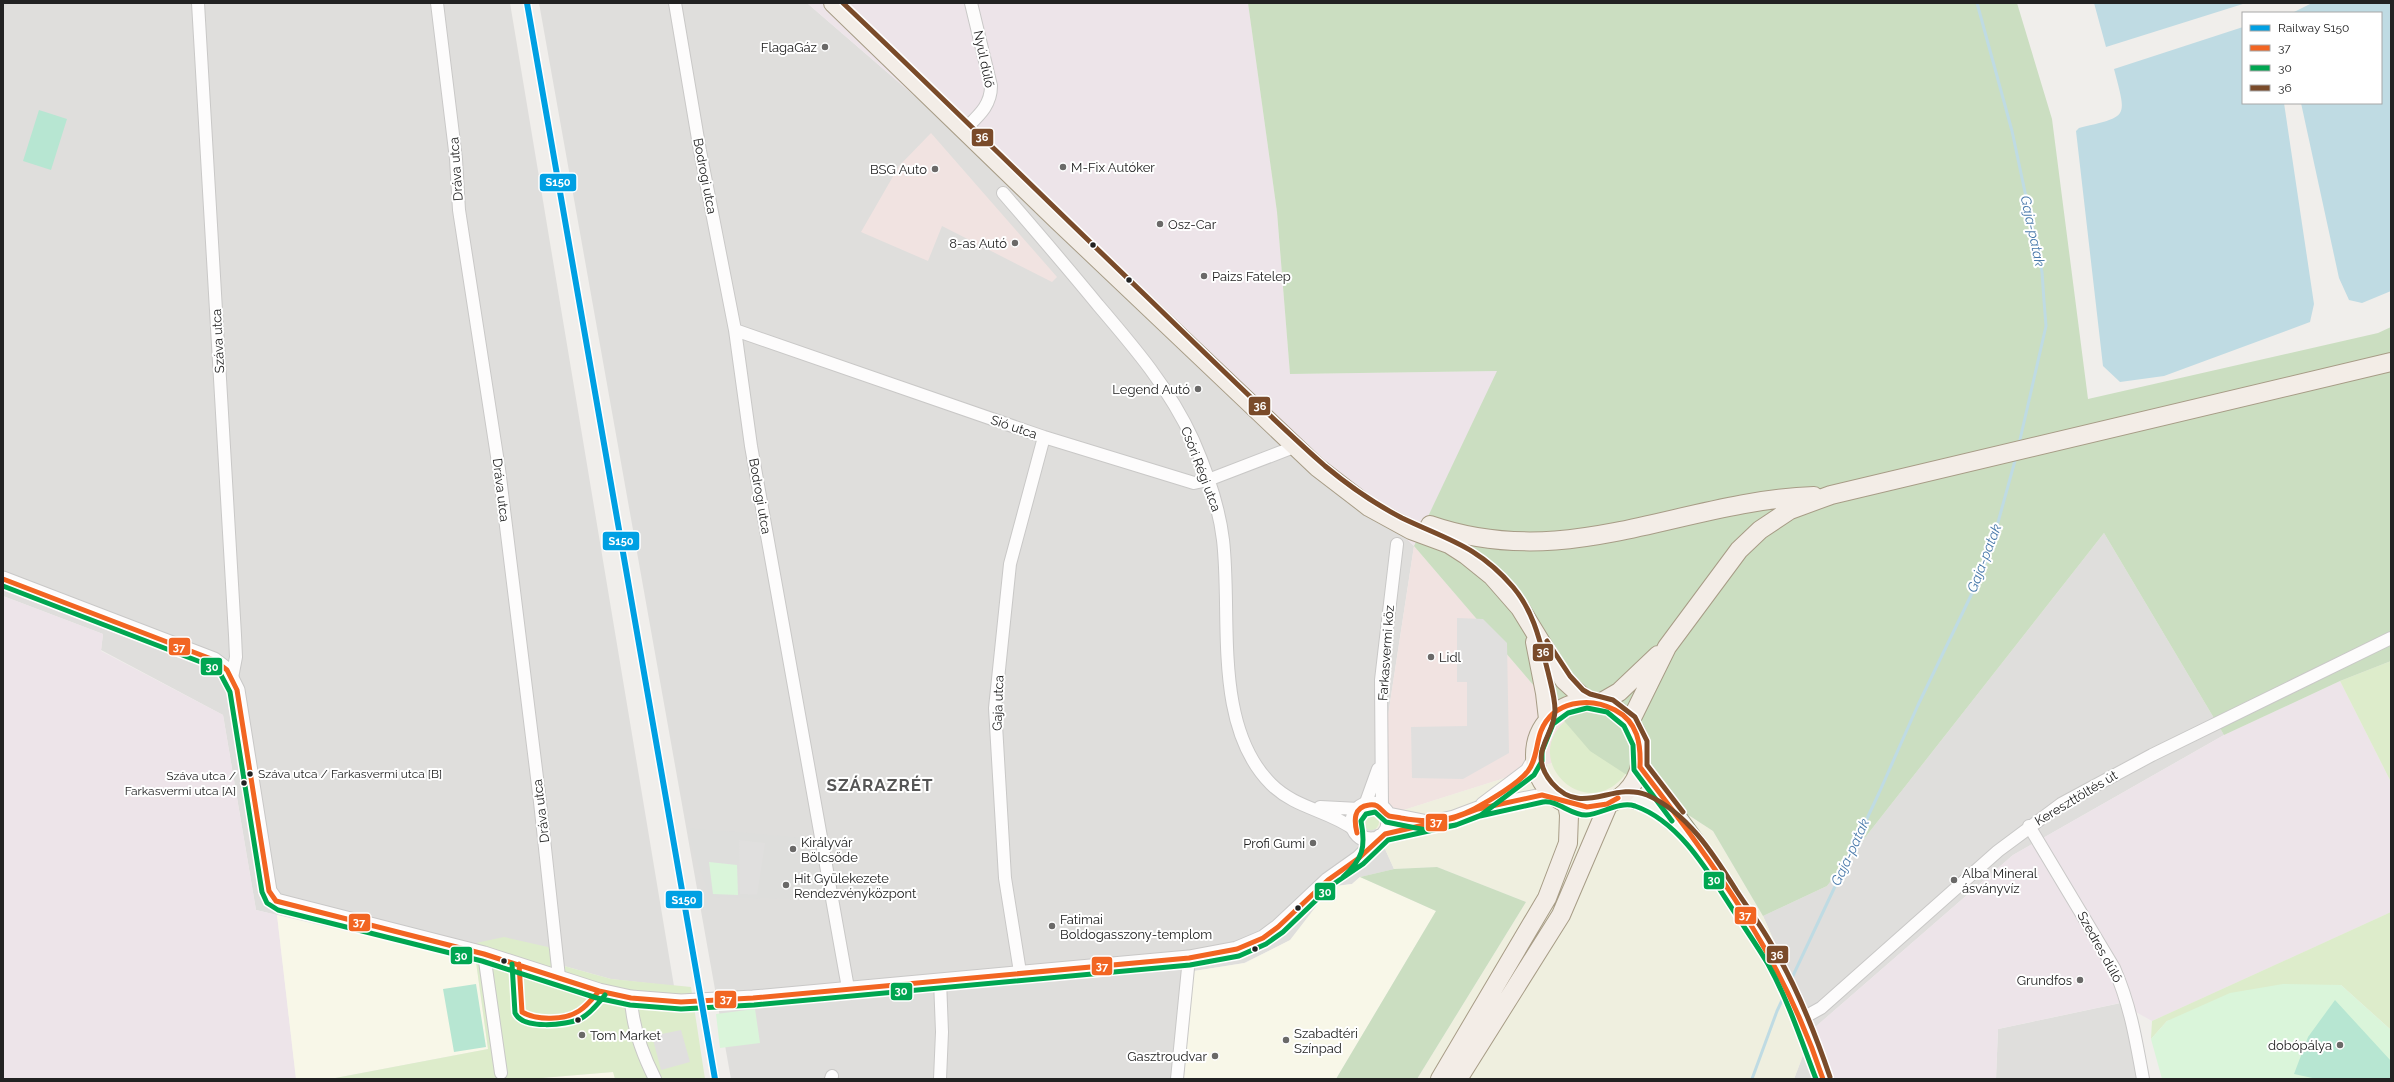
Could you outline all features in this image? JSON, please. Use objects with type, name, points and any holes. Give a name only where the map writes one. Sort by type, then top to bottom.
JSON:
[{"type":"main road","points":[[833,3],[1294,447],[1332,480],[1369,507],[1406,528],[1449,544],[1466,554],[1504,588],[1520,608],[1532,632],[1564,680],[1593,702],[1617,710],[1630,722],[1640,743],[1640,767],[1632,785],[1614,801],[1563,910],[1458,1079]]},
{"type":"main road","points":[[1630,722],[1667,647],[1728,562],[1747,541],[1790,510],[1831,495],[2391,362]]},
{"type":"main road","points":[[1369,507],[1468,537],[1514,542],[1552,542],[1610,534],[1761,500],[1831,495]]},
{"type":"main road","points":[[1532,632],[1545,693],[1548,719]]},
{"type":"main road","points":[[1440,1079],[1544,903],[1568,843],[1569,815],[1559,799],[1541,780],[1535,759],[1537,741],[1548,719],[1565,707],[1593,702],[1619,692],[1667,647]]},
{"type":"main road","points":[[1640,767],[1703,851],[1774,962],[1799,1014],[1823,1079]]},
{"type":"main road","points":[[1559,799],[1585,808],[1614,801],[1636,799],[1661,811],[1703,851]]},
{"type":"street","name":"Száva utca","points":[[198,3],[235,635],[236,657],[232,678]]},
{"type":"street","name":"Dráva utca","points":[[437,3],[456,159],[459,210],[499,469],[540,802],[559,977]]},
{"type":"street","name":"Bodrogi utca","points":[[675,3],[702,159],[735,330],[751,446],[848,988]]},
{"type":"street","name":"Nyúl dűlő","points":[[964,130],[987,107],[991,98],[991,86],[971,3]]},
{"type":"street","name":"Csóri Régi utca","points":[[1003,193],[1157,377],[1184,422],[1216,503],[1223,540],[1230,679],[1238,724],[1244,742],[1266,779],[1284,796],[1310,809],[1337,818],[1356,832]]},
{"type":"street","name":"Sió utca","points":[[735,330],[1044,437],[1194,483],[1208,480],[1294,447]]},
{"type":"street","name":"Gaja utca","points":[[1020,972],[1005,878],[995,708],[1010,564],[1044,437]]},
{"type":"street","name":"Farkasvermi köz","points":[[1385,811],[1381,762],[1383,657],[1397,544]]},
{"type":"street","points":[[3,579],[214,660],[227,670],[237,690],[269,891],[272,898],[280,903],[484,954],[599,991],[631,998],[681,1002],[753,998],[1020,972],[1189,958],[1237,949],[1263,938],[1278,927],[1345,867],[1359,858],[1382,836],[1389,825],[1385,811]]},
{"type":"street","name":"Kereszttöltés út","points":[[1799,1014],[1820,1008],[1998,850],[2029,826],[2090,787],[2145,758],[2391,638]]},
{"type":"street","points":[[1478,809],[1528,771],[1535,759]]},
{"type":"street","name":"Farkasvermi köz","points":[[1362,807],[1381,762]]},
{"type":"street","points":[[1356,832],[1371,840],[1426,823],[1454,818],[1478,809],[1559,799]]},
{"type":"street","name":"Csóri Régi utca","points":[[1301,804],[1362,807]]},
{"type":"street","points":[[1345,867],[1353,853],[1356,832],[1354,819],[1362,807],[1376,805],[1385,811],[1426,823]]},
{"type":"street","name":"Szedres dűlő","points":[[2029,826],[2119,979],[2130,1010],[2144,1079]]},
{"type":"street","points":[[484,954],[501,1073]]},
{"type":"street","points":[[1177,1079],[1189,958]]},
{"type":"street","points":[[940,980],[942,1032],[940,1079]]},
{"type":"street","points":[[631,998],[632,1020],[645,1058],[655,1079]]},
{"type":"shaded area","points":[[3,3],[510,3],[674,986],[611,979],[564,966],[547,947],[476,943],[476,962],[256,910],[223,715],[101,650],[103,634],[3,596]]},
{"type":"shaded area","points":[[539,3],[807,3],[947,124],[1347,482],[1414,546],[1372,820],[1394,869],[1360,877],[1352,884],[1336,886],[1321,900],[1291,940],[1244,963],[1194,971],[1182,1079],[731,1079]]},
{"type":"shaded area","points":[[807,3],[1248,3],[1277,212],[1290,374],[1498,371],[1414,546],[1347,482],[947,124]]},
{"type":"shaded area","points":[[931,133],[1057,277],[1052,282],[942,226],[928,261],[861,232],[899,166]]},
{"type":"shaded area","points":[[2104,533],[2224,735],[2013,855],[1813,1029],[1763,916],[1827,886]]},
{"type":"shaded area","points":[[1414,546],[1590,751],[1372,820]]},
{"type":"shaded area","points":[[3,596],[103,634],[101,651],[223,715],[256,910],[277,915],[296,1079],[3,1079]]},
{"type":"shaded area","points":[[1457,618],[1483,619],[1507,643],[1509,753],[1463,779],[1412,778],[1411,727],[1467,726],[1467,682],[1457,682]]},
{"type":"shaded area","points":[[2340,681],[2391,782],[2391,912],[2152,1021],[2120,1003],[1998,1029],[1996,1079],[1817,1079],[1813,1029],[2013,855],[2224,735]]},
{"type":"shaded area","points":[[690,828],[817,839],[826,900],[710,897],[690,843]]},
{"type":"shaded area","points":[[739,840],[765,843],[757,895],[740,894]]},
{"type":"shaded area","points":[[1360,877],[1436,911],[1336,1079],[1182,1079],[1194,971],[1245,963],[1290,940],[1321,900],[1336,886],[1352,884]]},
{"type":"shaded area","points":[[277,915],[476,962],[488,1049],[330,1079],[296,1079]]},
{"type":"shaded area","points":[[2121,1003],[2143,1079],[1996,1079],[1998,1029]]},
{"type":"shaded area","points":[[1813,1029],[1817,1079],[1794,1079]]},
{"type":"shaded area","points":[[681,1030],[690,1062],[661,1070],[652,1036]]},
{"type":"shaded area","points":[[614,1072],[615,1079],[540,1078]]},
{"type":"green space","points":[[1248,3],[2017,3],[2052,119],[2088,399],[2378,333],[2391,327],[2391,661],[2340,681],[2224,735],[2104,533],[1827,886],[1763,916],[1713,831],[1590,751],[1414,546],[1497,371],[1290,374],[1277,212]]},
{"type":"green space","points":[[39,110],[67,119],[51,170],[23,161]]},
{"type":"green space","points":[[2391,661],[2391,782],[2340,681]]},
{"type":"green space","points":[[1573,715],[1630,767],[1614,785],[1596,793],[1579,791],[1564,782],[1553,767],[1550,750],[1556,732]]},
{"type":"green space","points":[[1590,751],[1713,831],[1763,916],[1813,1029],[1794,1079],[1417,1079],[1526,902],[1437,867],[1394,869],[1372,820]]},
{"type":"green space","points":[[1371,814],[1378,819],[1379,822],[1374,829],[1371,830],[1364,825],[1363,822],[1368,815]]},
{"type":"green space","points":[[709,862],[737,865],[738,895],[713,894]]},
{"type":"green space","points":[[1437,867],[1526,902],[1417,1079],[1336,1079],[1436,911],[1360,877],[1394,869]]},
{"type":"green space","points":[[2391,912],[2391,1030],[2341,985],[2167,1021],[2151,1039],[2152,1021]]},
{"type":"green space","points":[[504,937],[548,947],[564,966],[611,979],[691,987],[705,1079],[615,1079],[613,1072],[530,1079],[330,1079],[488,1049],[476,962],[476,943]]},
{"type":"green space","points":[[476,984],[486,1047],[454,1052],[443,989]]},
{"type":"green space","points":[[2283,984],[2341,985],[2391,1030],[2391,1079],[2162,1079],[2151,1039],[2167,1021],[2230,993]]},
{"type":"green space","name":"dobópálya","points":[[2335,1000],[2391,1061],[2391,1079],[2317,1079],[2294,1074],[2308,1037]]},
{"type":"green space","points":[[755,1009],[760,1043],[720,1048],[716,1014]]},
{"type":"water","points":[[2094,3],[2246,3],[2106,47]]},
{"type":"water","points":[[2312,3],[2391,3],[2391,291],[2362,303],[2349,300],[2339,278],[2301,104],[2382,104],[2382,12],[2294,12]]},
{"type":"water","points":[[2242,27],[2242,104],[2284,104],[2314,304],[2310,322],[2164,376],[2120,382],[2103,366],[2076,131],[2079,128],[2107,121],[2120,113],[2122,106],[2121,98],[2114,69]]},
{"type":"waterway","name":"Gaja-patak","points":[[1977,3],[2012,131],[2042,272],[2046,326],[2019,444]]},
{"type":"waterway","name":"Gaja-patak","points":[[1790,982],[1989,555],[2016,457]]},
{"type":"waterway","name":"Gaja-patak","points":[[1752,1079],[1784,996]]},
{"type":"rail line","name":"S150","points":[[527,3],[715,1079]]},
{"type":"transit line","name":"36","points":[[843,3],[1234,381],[1325,466],[1353,488],[1382,507],[1402,518],[1462,545],[1475,553],[1500,573],[1513,587],[1526,606],[1535,627],[1554,696],[1554,720],[1542,753],[1542,762],[1545,772],[1552,783],[1563,793],[1575,798],[1598,797],[1622,792],[1634,792],[1647,795],[1675,812],[1687,823],[1709,849],[1783,964],[1805,1012],[1830,1077]]},
{"type":"transit line","name":"37","points":[[3,579],[214,660],[227,670],[237,690],[269,891],[276,901],[484,954],[599,991],[631,998],[681,1002],[753,998],[1189,958],[1237,949],[1263,938],[1278,927],[1328,880],[1359,858],[1385,834],[1454,818],[1478,809],[1542,795],[1587,807],[1607,804],[1618,798]]},
{"type":"transit line","name":"30","points":[[3,586],[211,666],[221,675],[230,692],[262,892],[267,903],[278,910],[482,961],[597,998],[630,1005],[681,1009],[754,1005],[1190,965],[1239,956],[1266,944],[1283,932],[1332,885],[1363,864],[1388,840],[1456,825],[1480,816],[1543,802],[1554,803],[1575,813],[1586,815],[1617,806],[1629,805],[1635,806],[1667,824],[1693,851],[1705,867],[1768,964],[1794,1020],[1816,1079]]},
{"type":"transit line","name":"36","points":[[1547,641],[1570,676],[1583,690],[1590,694],[1613,700],[1635,717],[1647,741],[1647,765],[1683,812]]},
{"type":"transit line","name":"37","points":[[1357,833],[1355,824],[1356,815],[1357,812],[1364,806],[1376,805],[1389,816],[1411,820],[1429,821],[1456,817],[1487,802],[1510,787],[1528,771],[1535,756],[1539,736],[1547,721],[1554,713],[1563,707],[1573,704],[1594,703],[1615,710],[1623,715],[1633,727],[1639,742],[1640,767]]},
{"type":"transit line","name":"30","points":[[1343,877],[1359,858],[1363,845],[1361,821],[1366,814],[1375,812],[1386,822],[1426,830],[1456,825],[1481,815],[1534,775],[1542,761],[1542,751],[1553,724],[1568,713],[1587,708],[1607,712],[1624,726],[1633,745],[1634,770],[1672,821]]},
{"type":"transit line","name":"37","points":[[1640,767],[1721,878],[1768,953],[1807,1035],[1823,1079]]},
{"type":"transit line","name":"30","points":[[512,964],[515,1013],[527,1022],[545,1025],[565,1023],[580,1019],[590,1012],[605,995]]},
{"type":"transit line","name":"37","points":[[519,964],[522,1012],[528,1015],[543,1018],[559,1018],[573,1014],[585,1007],[599,991]]},
{"type":"place","name":"FlagaGáz","points":[[825,47]]},
{"type":"place","name":"M-Fix Autóker","points":[[1063,167]]},
{"type":"place","name":"BSG Auto","points":[[935,169]]},
{"type":"place","name":"Osz-Car","points":[[1160,224]]},
{"type":"place","name":"8-as Autó","points":[[1015,243]]},
{"type":"place","name":"Paizs Fatelep","points":[[1204,276]]},
{"type":"place","name":"Legend Autó","points":[[1198,389]]},
{"type":"place","name":"Lidl","points":[[1431,657]]},
{"type":"place","name":"Száva utca / Farkasvermi utca [B]","points":[[250,774]]},
{"type":"place","name":"Száva utca / Farkasvermi utca [A]","points":[[244,783]]},
{"type":"place","name":"Profi Gumi","points":[[1313,843]]},
{"type":"place","name":"Királyvár Bölcsőde","points":[[793,849]]},
{"type":"place","name":"Alba Mineral ásványvíz","points":[[1954,880]]},
{"type":"place","name":"Hit Gyülekezete Rendezvényközpont","points":[[786,885]]},
{"type":"place","name":"Fatimai Boldogasszony-templom","points":[[1052,926]]},
{"type":"place","name":"Grundfos","points":[[2080,980]]},
{"type":"place","name":"Tom Market","points":[[582,1035]]},
{"type":"place","name":"Szabadtéri Színpad","points":[[1286,1040]]},
{"type":"place","name":"dobópálya","points":[[2340,1045]]},
{"type":"place","name":"Gasztroudvar","points":[[1215,1056]]},
{"type":"district","name":"SZÁRAZRÉT","points":[[880,785]]}]
